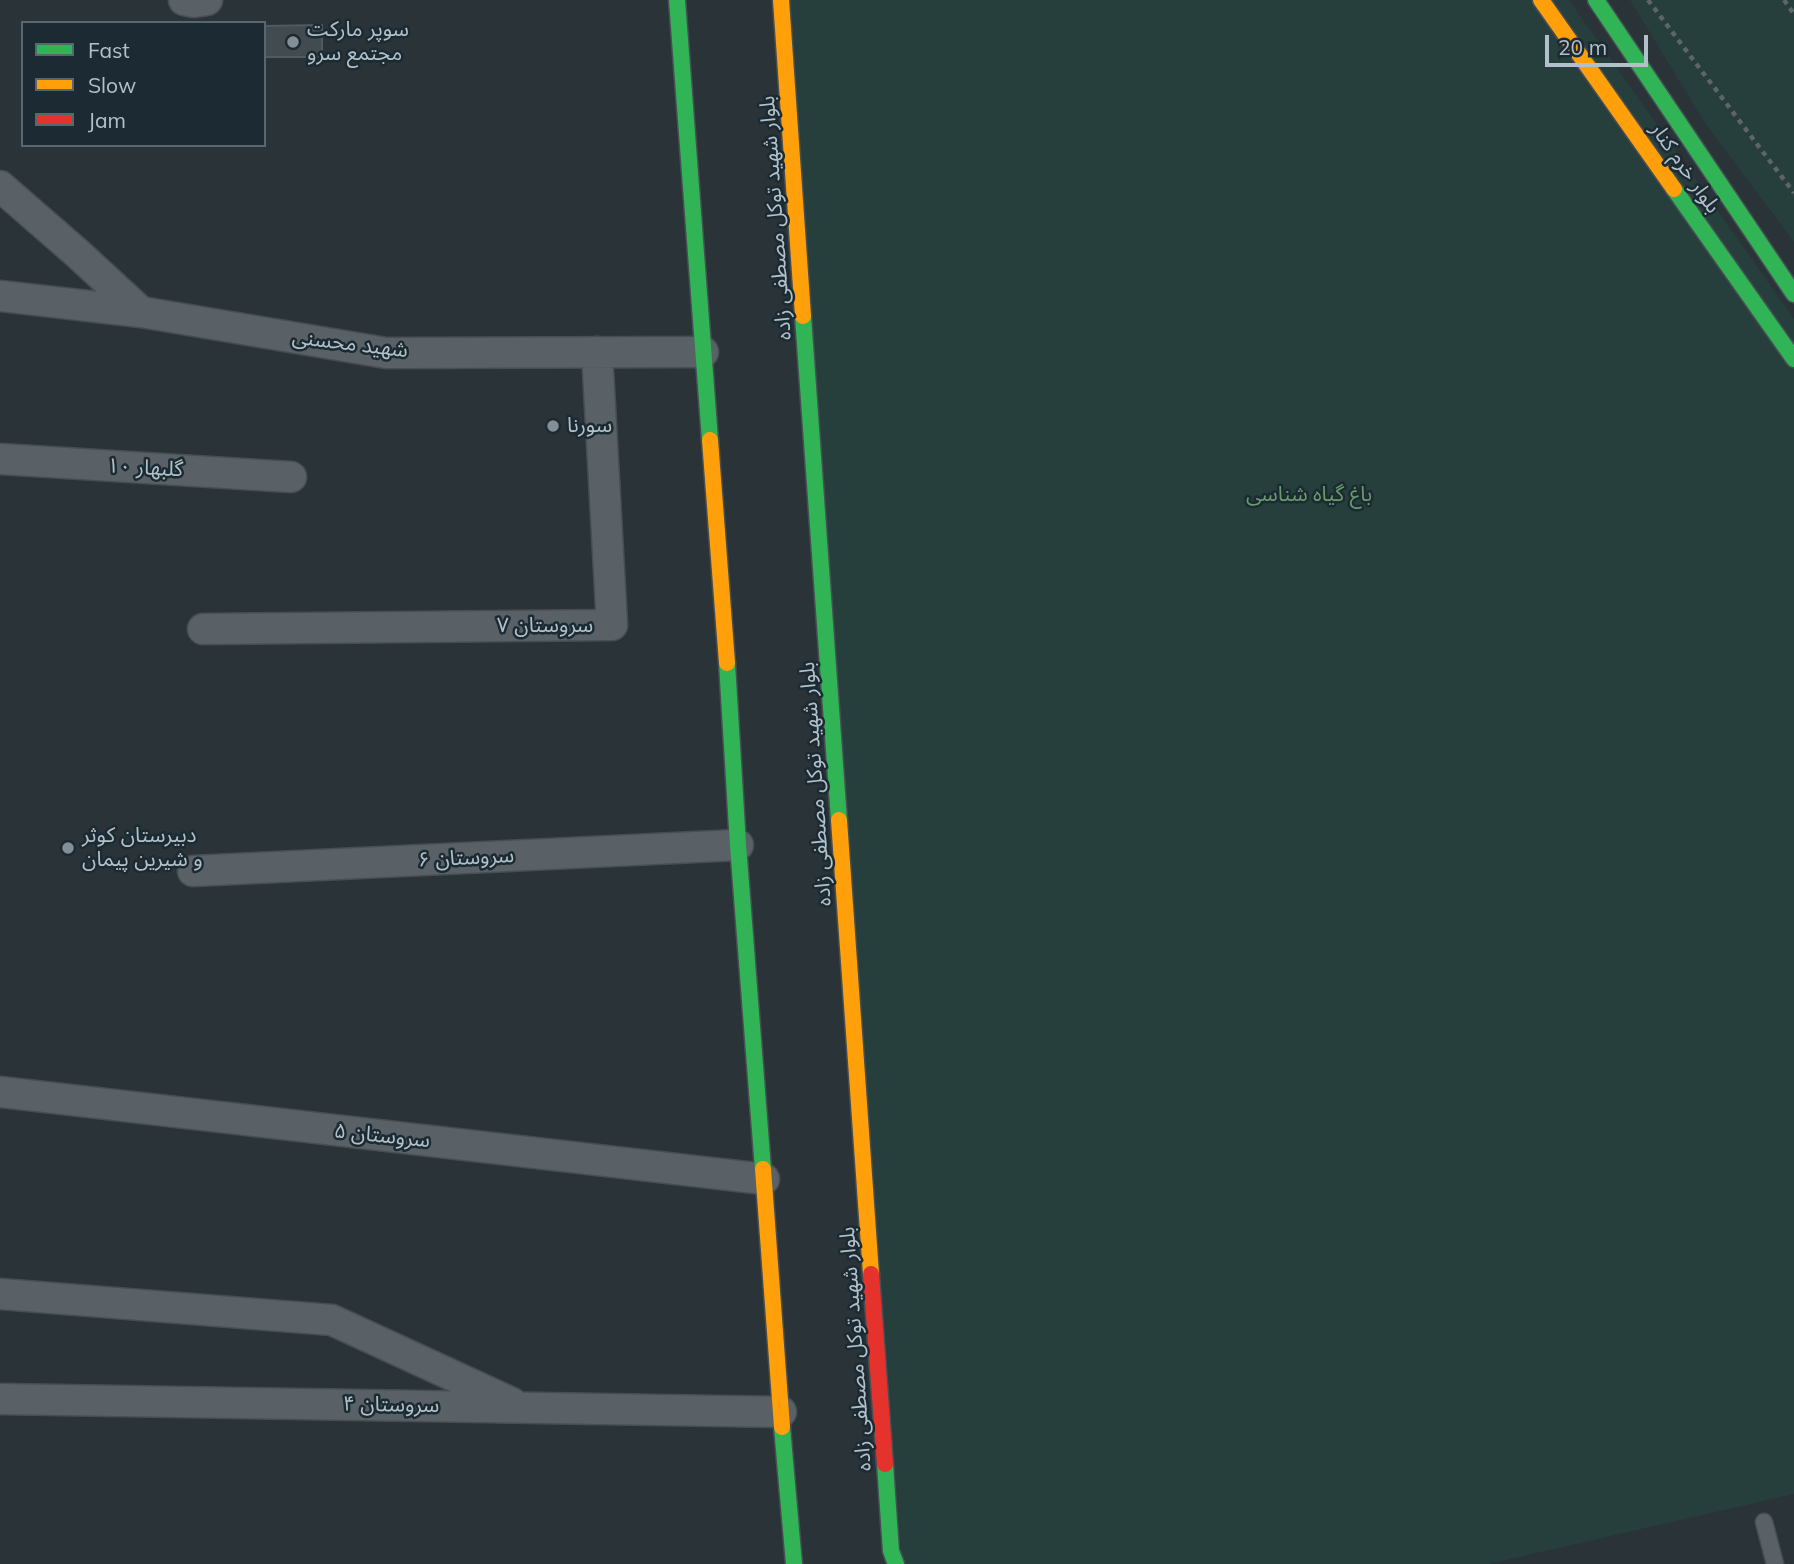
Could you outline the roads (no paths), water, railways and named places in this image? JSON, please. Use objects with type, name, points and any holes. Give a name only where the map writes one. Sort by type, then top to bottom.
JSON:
[{"type":"main road","points":[[677,0],[727,658],[738,845],[794,1564]]},
{"type":"main road","name":"بلوار شهید توکل مصطفی زاده","points":[[781,0],[891,1551],[896,1564]]},
{"type":"main road","name":"بلوار خرم کنار","points":[[1541,0],[1794,359]]},
{"type":"main road","name":"بلوار خرم کنار","points":[[1596,0],[1794,294]]},
{"type":"street","points":[[184,0],[207,0]]},
{"type":"street","points":[[0,186],[141,312]]},
{"type":"street","name":"شهید محسنی","points":[[0,296],[141,312],[386,353],[703,352]]},
{"type":"street","name":"سروستان ۷","points":[[203,629],[612,625],[597,352]]},
{"type":"street","name":"گلبهار ۱۰","points":[[0,459],[291,477]]},
{"type":"street","name":"سروستان ۶","points":[[193,871],[738,845]]},
{"type":"street","name":"سروستان ۵","points":[[0,1092],[764,1179]]},
{"type":"street","points":[[0,1294],[332,1320],[522,1408]]},
{"type":"street","name":"سروستان ۴","points":[[0,1399],[781,1412]]},
{"type":"lane","points":[[1764,1522],[1775,1564]]},
{"type":"place","name":"سوپر مارکت مجتمع سرو","points":[[293,42]]},
{"type":"place","name":"سورنا","points":[[553,426]]},
{"type":"place","name":"دبیرستان کوثر و شیرین پیمان","points":[[68,848]]},
{"type":"park label","name":"باغ گیاه شناسی","points":[[1309,495]]}]
